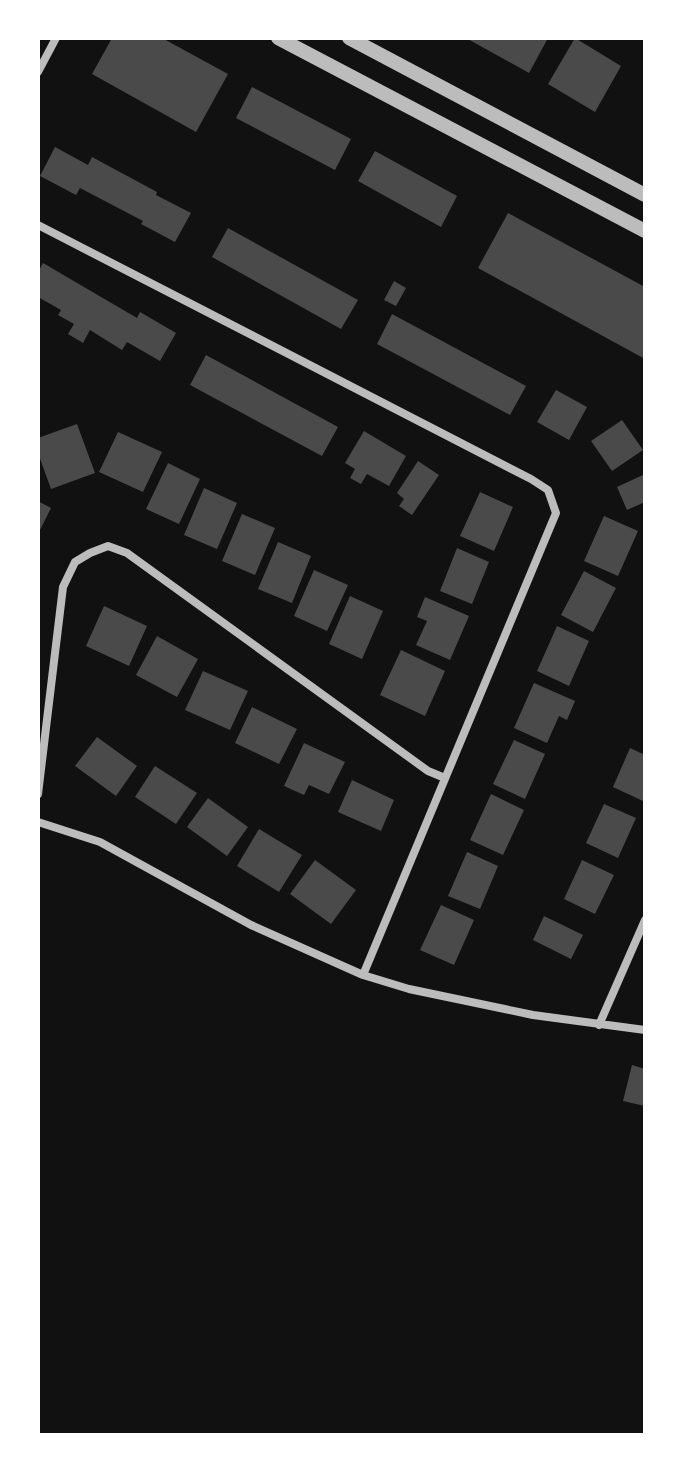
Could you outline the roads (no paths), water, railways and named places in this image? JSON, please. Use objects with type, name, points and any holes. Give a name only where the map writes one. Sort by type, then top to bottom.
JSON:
[{"type":"street","points":[[38,72],[56,38]]},
{"type":"street","points":[[278,38],[645,231]]},
{"type":"street","points":[[349,38],[645,195]]},
{"type":"street","points":[[38,225],[548,490],[556,513],[363,975]]},
{"type":"street","points":[[38,794],[63,587],[75,562],[108,546],[127,553],[428,771],[445,778]]},
{"type":"street","points":[[38,822],[100,842],[251,925],[363,975],[409,989],[533,1015],[645,1030]]},
{"type":"street","points":[[599,1025],[645,920]]}]
